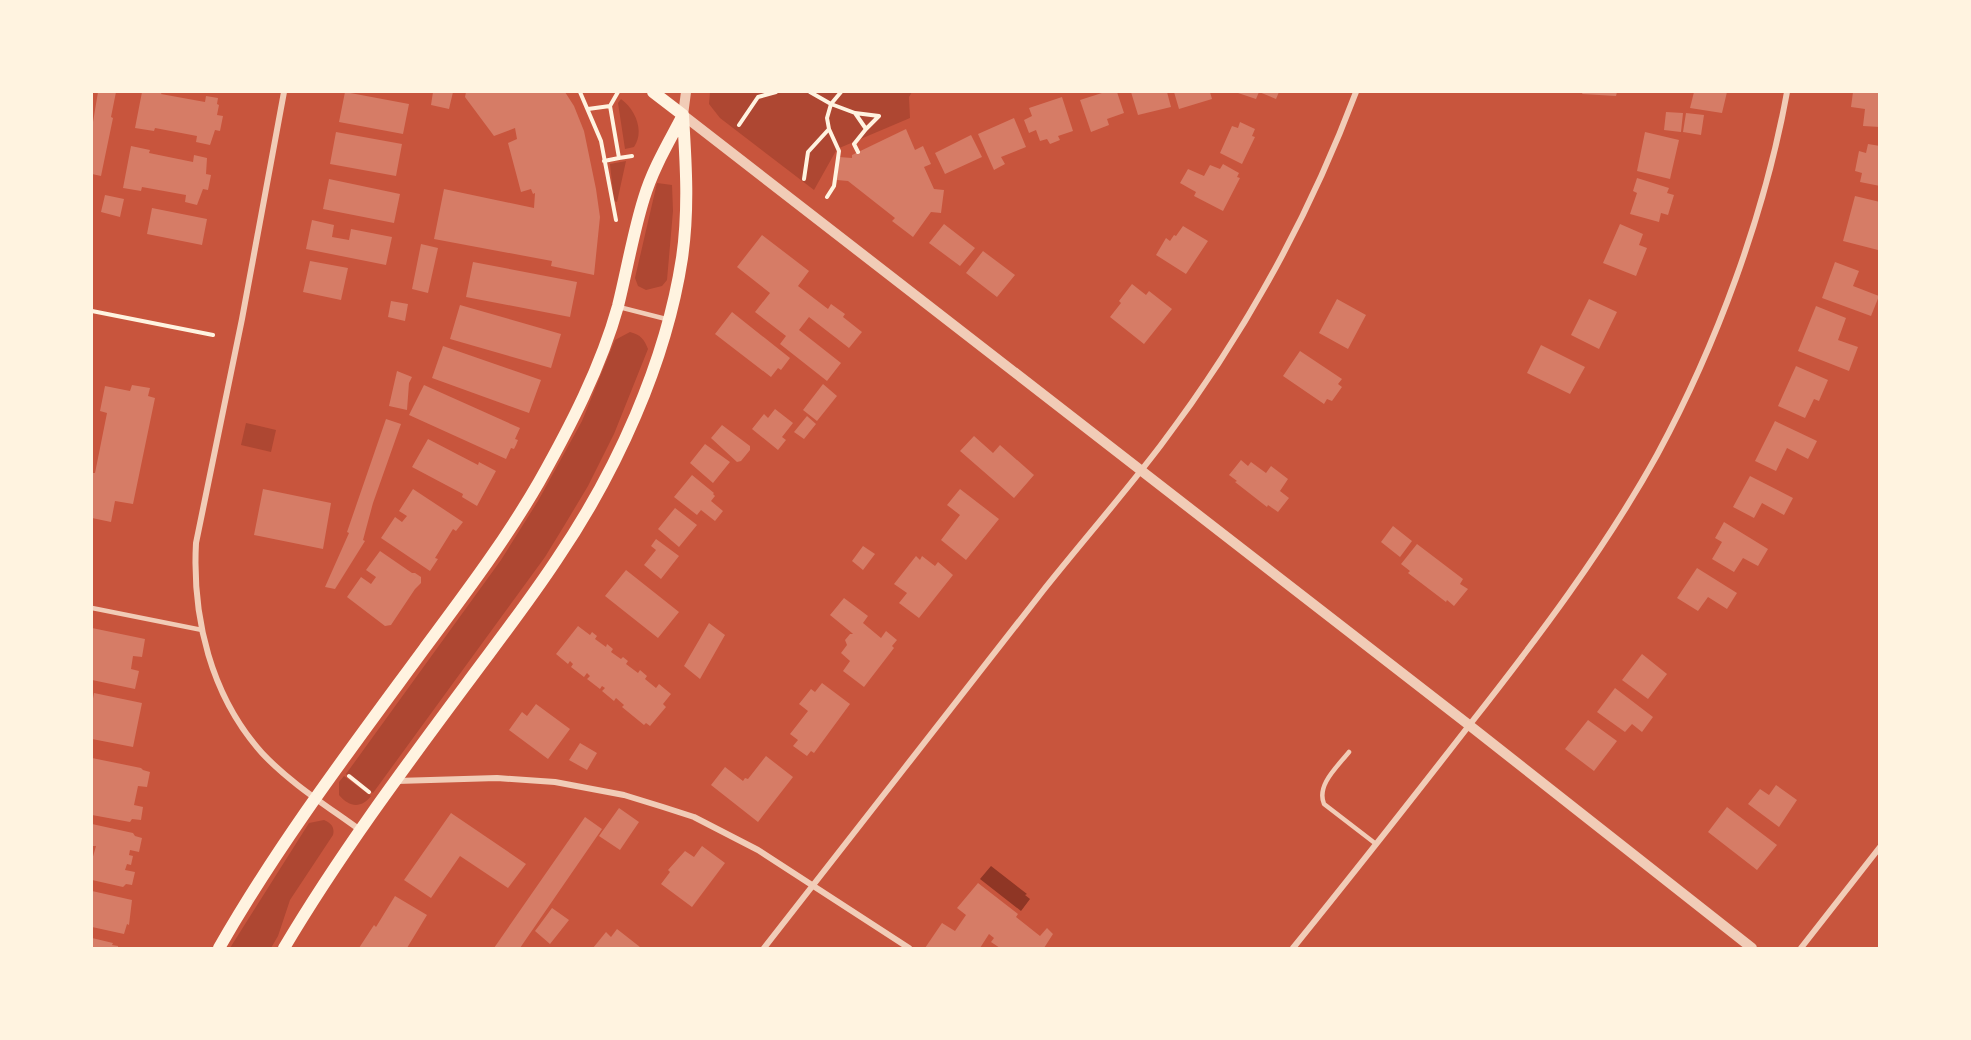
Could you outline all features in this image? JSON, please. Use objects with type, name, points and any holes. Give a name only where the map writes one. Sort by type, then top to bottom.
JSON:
[{"type":"main road","points":[[284,948],[315,896],[394,781],[529,600],[577,527],[635,416],[655,366],[669,320],[681,260],[688,194],[683,115],[653,92]]},
{"type":"main road","points":[[219,948],[316,797],[484,567],[538,483],[563,437],[594,370],[617,307],[644,197],[655,168],[683,115]]},
{"type":"street","points":[[284,92],[242,319],[196,543],[194,569],[206,651],[214,673],[241,727],[282,772],[360,830]]},
{"type":"street","points":[[686,92],[683,115],[1140,472],[1469,725],[1752,948]]},
{"type":"street","points":[[764,948],[1043,591],[1140,472],[1208,378],[1260,296],[1305,211],[1356,92]]},
{"type":"street","points":[[1293,948],[1469,725],[1590,563],[1666,437],[1690,389],[1742,259],[1760,203],[1786,92]]},
{"type":"street","points":[[394,781],[497,778],[555,782],[624,795],[694,817],[725,831],[814,885],[909,948]]},
{"type":"street","points":[[1801,948],[1880,848]]},
{"type":"lane","points":[[617,307],[669,320]]},
{"type":"lane","points":[[92,608],[202,630]]},
{"type":"lane","points":[[1349,752],[1322,787],[1321,797],[1324,804],[1376,844]]},
{"type":"path","points":[[580,92],[601,141],[615,220]]},
{"type":"path","points":[[618,92],[610,106],[620,158]]},
{"type":"path","points":[[739,125],[758,97],[776,92]]},
{"type":"path","points":[[810,92],[831,104],[855,113],[879,116],[854,144],[858,152]]},
{"type":"path","points":[[827,197],[834,186],[839,151],[829,129],[827,118],[831,104],[841,92]]},
{"type":"path","points":[[588,109],[610,106]]},
{"type":"path","points":[[855,113],[866,129]]},
{"type":"path","points":[[804,179],[808,152],[829,129]]},
{"type":"path","points":[[604,161],[632,156]]},
{"type":"path","points":[[92,311],[213,335]]},
{"type":"path","points":[[346,774],[372,794]]},
{"type":"shaded area","points":[[710,92],[912,92],[909,97],[910,118],[837,149],[814,190],[720,118],[709,104]]},
{"type":"shaded area","points":[[621,99],[634,114],[639,134],[634,147],[625,149],[618,103]]},
{"type":"shaded area","points":[[626,161],[617,202],[614,201],[610,164]]},
{"type":"shaded area","points":[[657,183],[672,185],[673,211],[667,280],[662,286],[646,290],[638,286],[635,278]]},
{"type":"shaded area","points":[[630,332],[642,338],[648,349],[614,434],[588,486],[545,557],[373,793],[346,774],[501,560],[538,501],[582,421],[615,340]]},
{"type":"shaded area","points":[[246,423],[276,430],[271,452],[241,445]]},
{"type":"shaded area","points":[[344,776],[371,796],[359,805],[347,802],[339,795],[339,782]]},
{"type":"shaded area","points":[[324,820],[332,826],[333,835],[290,900],[278,936],[271,948],[230,948],[309,823]]},
{"type":"shaded area","points":[[991,866],[1027,894],[1025,895],[1030,899],[1021,911],[980,879]]},
{"type":"building","points":[[98,92],[116,92],[101,176],[92,174],[92,128]]},
{"type":"building","points":[[142,92],[162,92],[161,94],[205,102],[206,96],[218,98],[217,115],[223,116],[220,131],[215,130],[210,145],[196,142],[197,136],[155,128],[154,131],[135,128]]},
{"type":"building","points":[[345,92],[409,104],[403,134],[339,122]]},
{"type":"building","points":[[433,92],[453,92],[449,109],[431,105]]},
{"type":"building","points":[[466,92],[565,92],[574,106],[584,131],[596,189],[600,217],[594,275],[551,266],[552,261],[434,239],[444,189],[534,208],[535,193],[533,194],[531,189],[521,192],[508,143],[517,139],[515,128],[494,136],[465,97]]},
{"type":"building","points":[[1105,92],[1117,92],[1124,113],[1107,119],[1109,125],[1091,132],[1080,100]]},
{"type":"building","points":[[1131,92],[1167,92],[1171,107],[1138,115]]},
{"type":"building","points":[[1174,92],[1210,92],[1212,99],[1179,109]]},
{"type":"building","points":[[1235,92],[1259,92],[1256,99]]},
{"type":"building","points":[[1259,92],[1279,92],[1276,99]]},
{"type":"building","points":[[1583,92],[1617,92],[1616,96],[1582,94]]},
{"type":"building","points":[[1694,92],[1727,92],[1722,113],[1690,108]]},
{"type":"building","points":[[1853,92],[1880,92],[1880,127],[1863,126],[1865,109],[1851,107]]},
{"type":"building","points":[[1062,97],[1073,131],[1058,136],[1060,140],[1050,144],[1047,139],[1040,141],[1036,130],[1029,133],[1024,120],[1032,116],[1029,108]]},
{"type":"building","points":[[1666,112],[1683,113],[1681,132],[1664,130]]},
{"type":"building","points":[[1686,113],[1704,115],[1701,135],[1683,132]]},
{"type":"building","points":[[1014,118],[1026,147],[1001,157],[1005,164],[994,170],[978,134]]},
{"type":"building","points":[[1240,122],[1255,129],[1252,136],[1255,137],[1242,164],[1220,153],[1232,126],[1238,128]]},
{"type":"building","points":[[906,129],[915,150],[923,146],[931,164],[924,167],[934,189],[944,190],[941,213],[931,212],[913,237],[892,221],[895,218],[848,181],[837,180],[839,157],[852,158],[852,155]]},
{"type":"building","points":[[336,132],[402,144],[396,176],[330,164]]},
{"type":"building","points":[[1645,132],[1679,140],[1670,179],[1637,171]]},
{"type":"building","points":[[971,135],[982,157],[945,174],[935,153]]},
{"type":"building","points":[[1868,144],[1880,146],[1880,186],[1860,182],[1862,173],[1855,171],[1859,151],[1866,153]]},
{"type":"building","points":[[131,146],[150,150],[149,153],[193,162],[194,155],[207,158],[206,174],[211,175],[208,190],[203,189],[197,205],[185,202],[186,195],[142,187],[141,191],[123,188]]},
{"type":"building","points":[[1223,164],[1239,173],[1237,177],[1240,178],[1223,211],[1194,196],[1196,192],[1180,183],[1188,169],[1204,176],[1210,165],[1220,169]]},
{"type":"building","points":[[1637,178],[1669,188],[1667,193],[1674,195],[1668,215],[1661,213],[1659,222],[1630,214],[1637,193],[1633,191]]},
{"type":"building","points":[[329,179],[400,194],[394,223],[323,209]]},
{"type":"building","points":[[105,195],[124,199],[120,217],[101,212]]},
{"type":"building","points":[[1855,196],[1880,202],[1878,250],[1843,241]]},
{"type":"building","points":[[152,208],[207,219],[202,245],[147,234]]},
{"type":"building","points":[[312,220],[334,225],[332,237],[349,240],[351,229],[392,237],[386,265],[306,249]]},
{"type":"building","points":[[944,224],[975,248],[960,266],[929,243]]},
{"type":"building","points":[[1620,224],[1643,234],[1639,245],[1647,248],[1636,276],[1603,263]]},
{"type":"building","points":[[1183,226],[1208,241],[1186,274],[1156,255],[1166,238],[1170,241]]},
{"type":"building","points":[[762,235],[809,271],[798,286],[828,309],[831,304],[845,314],[843,317],[862,332],[849,348],[809,317],[799,330],[841,363],[827,381],[780,344],[786,336],[755,312],[770,293],[737,267]]},
{"type":"building","points":[[421,244],[438,248],[428,293],[412,289]]},
{"type":"building","points":[[983,251],[1015,275],[997,297],[966,273]]},
{"type":"building","points":[[310,261],[348,268],[341,300],[303,292]]},
{"type":"building","points":[[473,262],[577,282],[570,317],[466,297]]},
{"type":"building","points":[[1835,262],[1859,271],[1853,286],[1879,296],[1871,316],[1822,298]]},
{"type":"building","points":[[1132,284],[1146,295],[1149,291],[1172,309],[1144,344],[1110,317]]},
{"type":"building","points":[[1337,299],[1366,315],[1348,349],[1319,333]]},
{"type":"building","points":[[1589,299],[1617,312],[1599,349],[1571,335]]},
{"type":"building","points":[[391,301],[408,304],[405,321],[388,317]]},
{"type":"building","points":[[460,305],[561,334],[551,368],[450,339]]},
{"type":"building","points":[[1816,306],[1846,318],[1838,340],[1858,347],[1849,371],[1798,351]]},
{"type":"building","points":[[732,312],[790,358],[781,370],[778,368],[771,377],[715,334]]},
{"type":"building","points":[[1541,345],[1585,367],[1570,394],[1527,373]]},
{"type":"building","points":[[443,346],[541,380],[529,413],[432,378]]},
{"type":"building","points":[[1300,351],[1342,379],[1338,384],[1342,387],[1332,401],[1327,399],[1324,404],[1283,376]]},
{"type":"building","points":[[1796,366],[1828,380],[1819,401],[1814,399],[1805,418],[1778,406]]},
{"type":"building","points":[[397,371],[412,377],[409,383],[407,410],[389,406]]},
{"type":"building","points":[[823,384],[837,396],[817,421],[803,410]]},
{"type":"building","points":[[132,385],[150,388],[148,396],[155,398],[133,504],[115,501],[111,522],[92,518],[92,473],[95,473],[107,413],[100,411],[105,386],[130,391]]},
{"type":"building","points":[[424,385],[520,428],[515,439],[518,440],[516,445],[514,449],[511,448],[506,459],[409,415]]},
{"type":"building","points":[[775,409],[793,423],[782,437],[786,440],[778,450],[752,429],[764,414],[768,418]]},
{"type":"building","points":[[807,416],[816,424],[804,439],[794,432]]},
{"type":"building","points":[[386,419],[401,424],[373,503],[363,540],[365,541],[335,589],[325,587],[349,533],[347,532]]},
{"type":"building","points":[[1775,421],[1817,441],[1808,459],[1787,448],[1776,471],[1755,461]]},
{"type":"building","points":[[722,425],[750,446],[750,450],[741,461],[737,462],[711,438]]},
{"type":"building","points":[[974,436],[993,453],[1000,445],[1034,475],[1014,498],[960,451]]},
{"type":"building","points":[[428,439],[478,465],[479,462],[496,471],[477,506],[462,497],[463,494],[412,467]]},
{"type":"building","points":[[705,444],[730,462],[713,483],[690,463]]},
{"type":"building","points":[[1241,460],[1248,466],[1251,462],[1266,473],[1271,466],[1288,479],[1280,491],[1289,498],[1278,512],[1268,505],[1267,507],[1229,475]]},
{"type":"building","points":[[692,475],[714,493],[715,496],[711,501],[723,511],[715,521],[701,510],[697,515],[674,497]]},
{"type":"building","points":[[1750,476],[1793,498],[1784,515],[1762,503],[1754,518],[1733,507]]},
{"type":"building","points":[[263,489],[331,503],[323,549],[254,535]]},
{"type":"building","points":[[413,489],[463,522],[456,531],[453,529],[435,558],[438,559],[430,571],[381,538],[395,517],[402,522],[407,516],[399,511]]},
{"type":"building","points":[[960,489],[999,519],[966,560],[941,540],[960,515],[947,505]]},
{"type":"building","points":[[675,508],[697,525],[679,547],[658,529]]},
{"type":"building","points":[[1724,522],[1768,549],[1758,566],[1743,558],[1734,572],[1712,559],[1722,542],[1715,538]]},
{"type":"building","points":[[1393,526],[1412,541],[1400,557],[1381,542]]},
{"type":"building","points":[[656,539],[679,556],[661,579],[644,565],[656,550],[651,546]]},
{"type":"building","points":[[1417,544],[1463,579],[1460,584],[1468,589],[1454,606],[1408,573],[1410,571],[1401,564]]},
{"type":"building","points":[[863,546],[875,554],[863,570],[852,561]]},
{"type":"building","points":[[380,551],[421,577],[421,583],[391,625],[385,626],[347,597],[361,577],[371,584],[376,577],[366,570]]},
{"type":"building","points":[[916,556],[920,560],[922,556],[935,566],[938,562],[953,575],[919,618],[899,603],[907,593],[894,584]]},
{"type":"building","points":[[1697,568],[1737,593],[1727,609],[1708,597],[1698,611],[1677,598]]},
{"type":"building","points":[[626,570],[679,612],[658,638],[605,596]]},
{"type":"building","points":[[844,598],[868,616],[863,623],[881,638],[886,631],[897,640],[892,646],[894,648],[864,687],[843,671],[850,661],[841,653],[847,645],[845,640],[853,634],[830,615]]},
{"type":"building","points":[[709,623],[725,635],[700,679],[684,666]]},
{"type":"building","points":[[578,626],[590,635],[592,632],[597,636],[595,639],[606,647],[607,644],[613,649],[611,652],[621,659],[623,657],[628,661],[626,664],[638,673],[640,670],[647,676],[645,679],[656,688],[659,684],[671,694],[663,704],[666,707],[650,726],[646,723],[644,725],[622,707],[624,705],[616,698],[614,701],[602,691],[605,688],[602,686],[600,689],[587,679],[590,676],[587,673],[584,677],[571,667],[573,664],[570,661],[568,664],[556,654]]},
{"type":"building","points":[[92,628],[145,639],[142,657],[133,656],[131,669],[139,671],[135,689],[92,680]]},
{"type":"building","points":[[1642,654],[1667,674],[1648,699],[1622,680]]},
{"type":"building","points":[[822,683],[850,704],[814,753],[811,751],[807,756],[793,746],[798,740],[790,734],[808,711],[799,704],[811,689],[815,692]]},
{"type":"building","points":[[1615,688],[1653,717],[1642,732],[1632,724],[1625,732],[1597,712]]},
{"type":"building","points":[[94,693],[142,703],[133,747],[92,739]]},
{"type":"building","points":[[536,704],[570,729],[548,759],[509,730],[522,712],[527,716]]},
{"type":"building","points":[[1588,720],[1617,741],[1594,771],[1565,749]]},
{"type":"building","points":[[580,743],[597,753],[587,770],[569,760]]},
{"type":"building","points":[[766,756],[793,777],[758,822],[711,785],[725,767],[743,781],[745,778],[748,779]]},
{"type":"building","points":[[92,758],[150,772],[147,787],[138,786],[134,805],[143,807],[141,820],[132,819],[130,822],[92,815]]},
{"type":"building","points":[[1776,785],[1797,800],[1779,827],[1748,804],[1760,789],[1769,795]]},
{"type":"building","points":[[1727,807],[1777,845],[1757,870],[1708,832]]},
{"type":"building","points":[[619,808],[639,822],[620,850],[599,836]]},
{"type":"building","points":[[451,813],[526,864],[508,888],[460,856],[431,898],[404,880]]},
{"type":"building","points":[[585,817],[602,829],[520,948],[494,948]]},
{"type":"building","points":[[92,824],[133,833],[142,838],[139,852],[130,850],[129,855],[133,856],[131,865],[127,864],[125,870],[135,872],[132,885],[126,884],[123,887],[92,880],[92,860],[96,846],[92,846]]},
{"type":"building","points":[[702,846],[725,863],[692,907],[661,884],[670,872],[668,870],[685,851],[694,857]]},
{"type":"building","points":[[978,883],[1018,914],[1016,917],[1040,936],[1047,928],[1053,934],[1044,948],[1000,948],[991,942],[994,938],[989,934],[980,948],[925,948],[942,923],[955,931],[966,915],[957,908]]},
{"type":"building","points":[[92,891],[132,900],[129,925],[127,924],[124,934],[92,927]]},
{"type":"building","points":[[395,896],[427,915],[407,948],[359,948],[374,925],[376,927]]},
{"type":"building","points":[[552,908],[569,920],[550,944],[535,931]]},
{"type":"building","points":[[617,929],[640,947],[593,948],[606,932],[611,937]]},
{"type":"building","points":[[92,938],[113,943],[112,945],[118,948],[92,948]]}]
